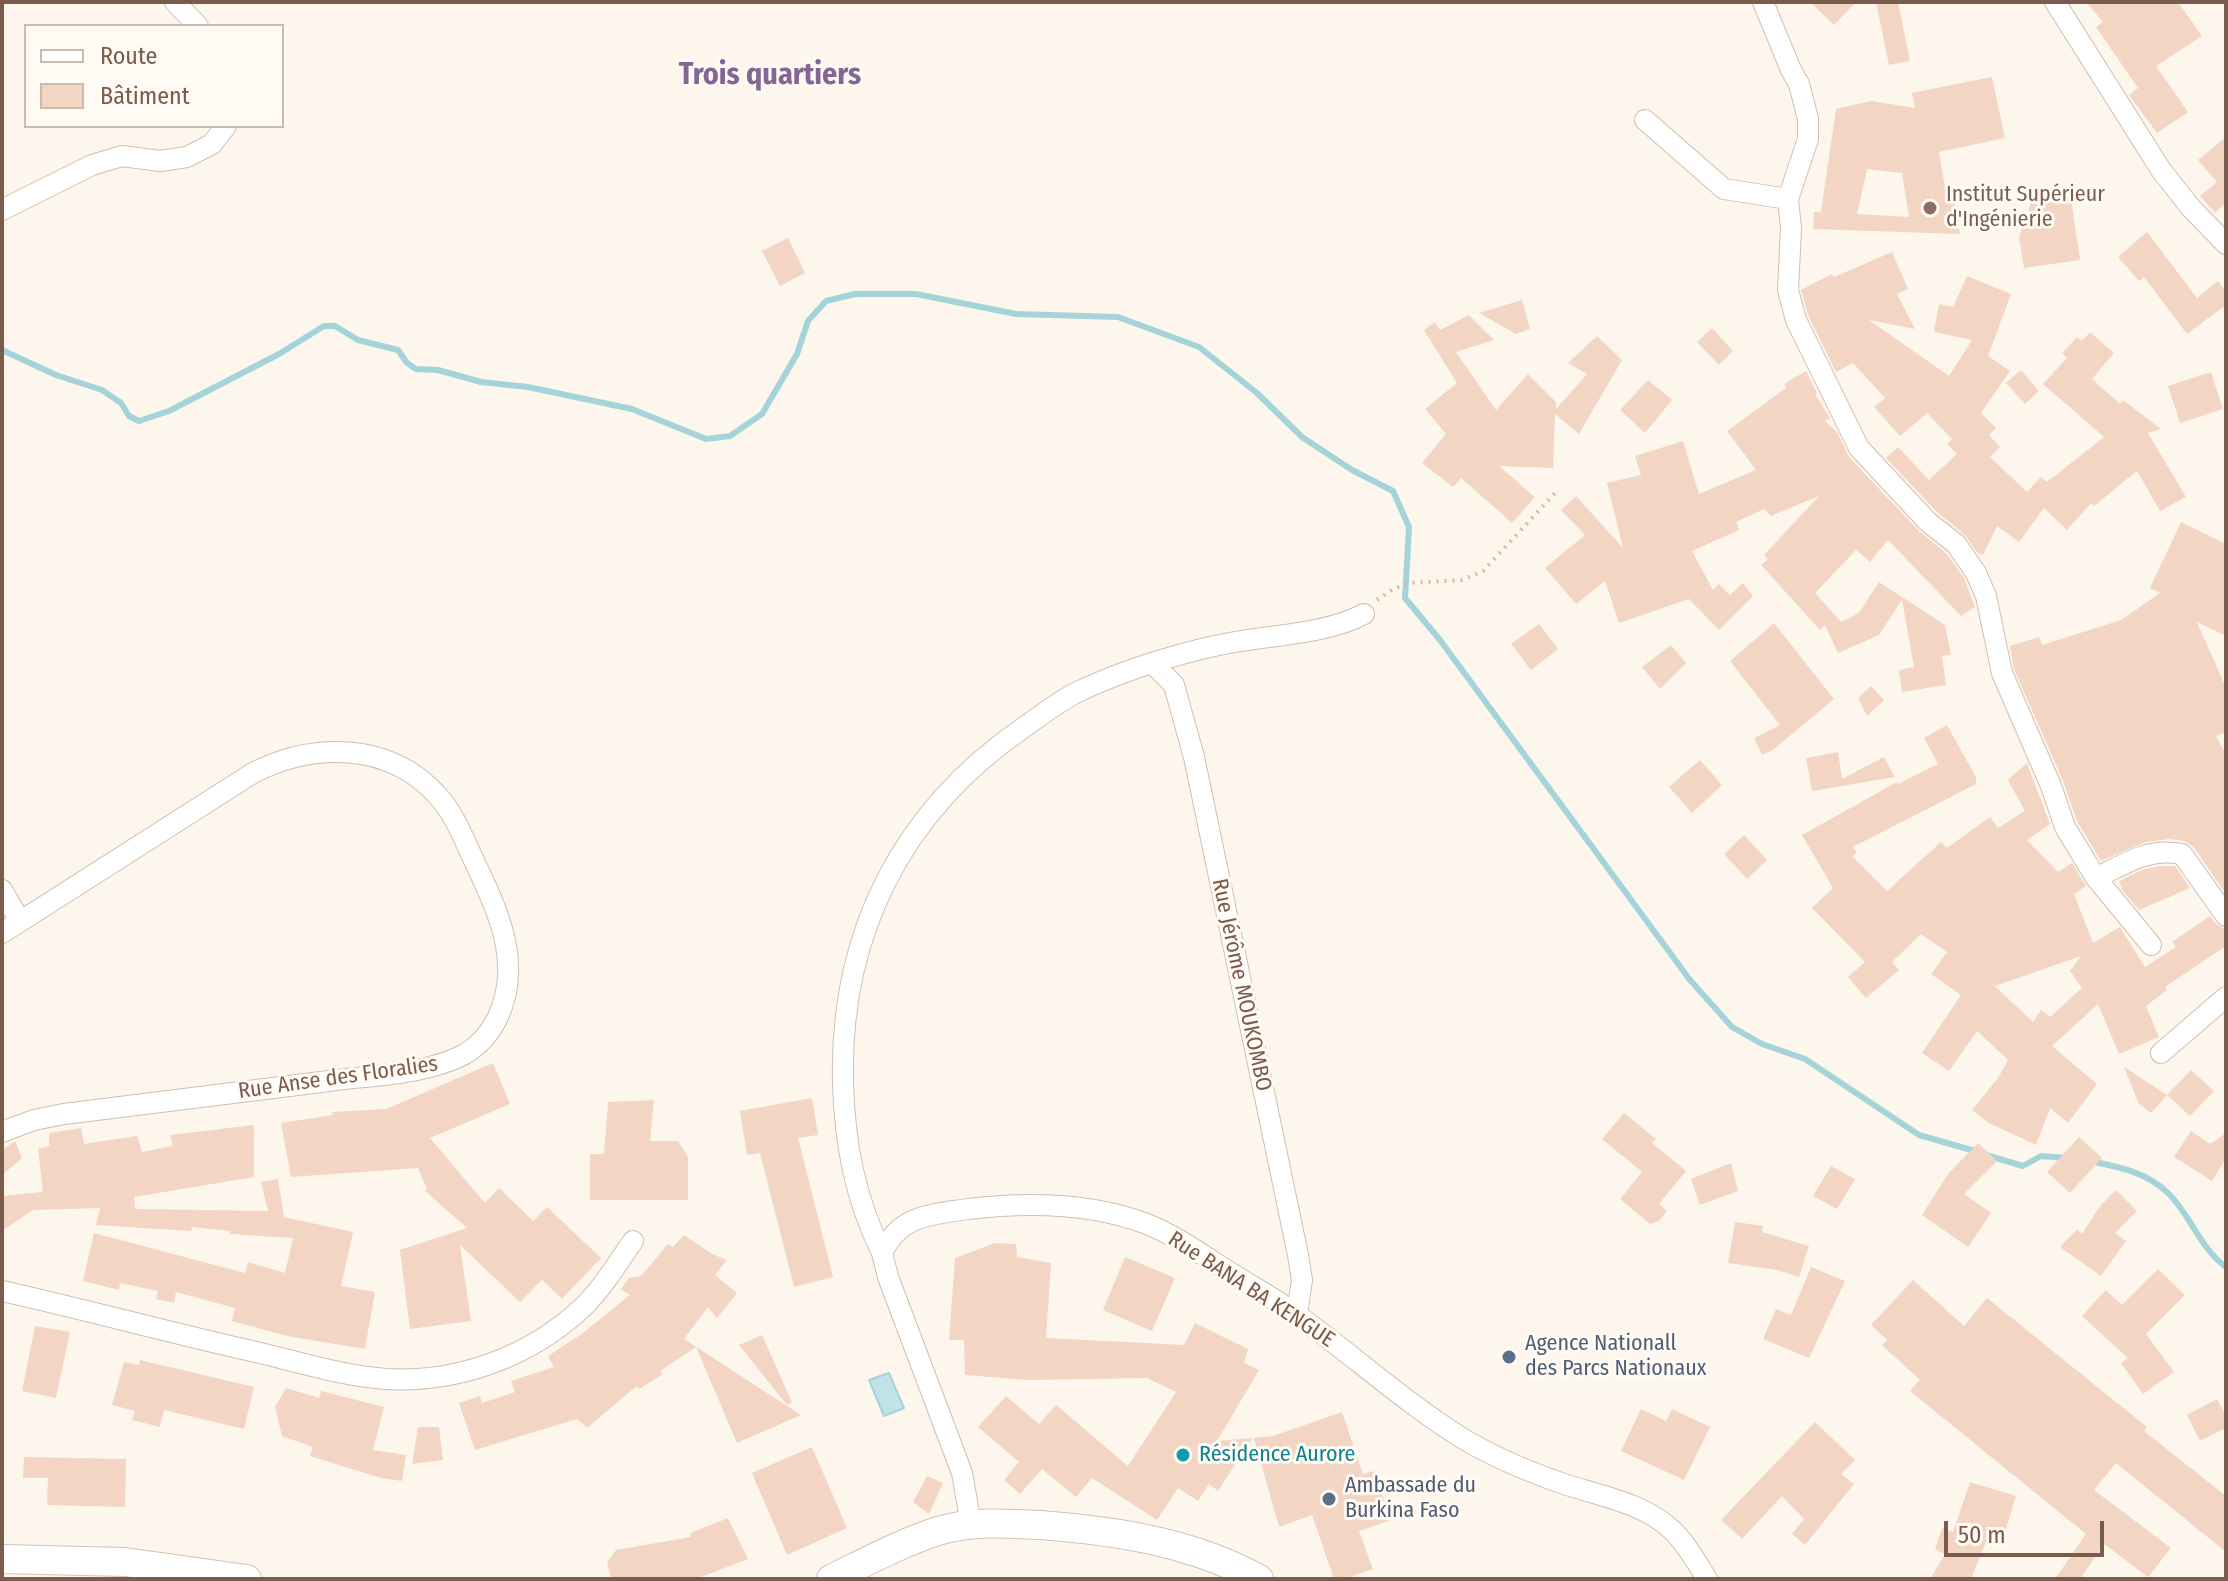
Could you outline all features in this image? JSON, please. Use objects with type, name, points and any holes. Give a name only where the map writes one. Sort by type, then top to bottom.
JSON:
[{"type":"main road","points":[[831,1579],[938,1531],[971,1524],[1068,1527],[1143,1538],[1206,1556],[1259,1579]]},
{"type":"main road","points":[[2,1559],[125,1562],[247,1579]]},
{"type":"street","points":[[175,2],[196,24]]},
{"type":"street","points":[[1763,2],[1799,84],[1808,119],[1808,139],[1788,199],[1791,229],[1788,290],[1796,320],[1859,448],[1919,513],[1956,544],[1976,573],[1986,596],[2002,673],[2051,786],[2065,827],[2096,878],[2151,945]]},
{"type":"street","points":[[2055,2],[2161,170],[2191,208],[2226,244]]},
{"type":"street","points":[[1645,120],[1724,189],[1788,199]]},
{"type":"street","points":[[2,210],[92,165],[122,156],[160,161],[187,157],[212,144],[224,128]]},
{"type":"street","points":[[971,1524],[962,1473],[888,1277],[882,1253],[863,1210],[851,1169],[844,1124],[843,1066],[848,985],[878,895],[898,858],[941,799],[1007,739],[1084,689],[1153,664],[1230,643],[1341,624],[1368,610]]},
{"type":"street","name":"Rue Jérôme MOUKOMBO","points":[[1153,664],[1174,685],[1194,757],[1298,1255],[1302,1280],[1297,1314]]},
{"type":"street","name":"Rue Anse des Floralies","points":[[2,933],[271,764],[314,753],[347,751],[377,758],[409,771],[438,796],[461,835],[498,915],[509,959],[504,1000],[494,1025],[481,1042],[467,1053],[446,1062],[376,1074],[64,1114],[34,1120],[2,1132]]},
{"type":"street","points":[[2096,878],[2145,854],[2165,850],[2182,854],[2226,916]]},
{"type":"street","points":[[2,890],[20,921]]},
{"type":"street","points":[[2161,1053],[2226,997]]},
{"type":"street","name":"Rue BANA BA KENGUE","points":[[882,1253],[891,1235],[906,1223],[938,1213],[1027,1206],[1074,1207],[1146,1224],[1172,1236],[1297,1314],[1461,1438],[1517,1467],[1609,1498],[1656,1518],[1672,1529],[1707,1579]]},
{"type":"street","points":[[2,1291],[315,1367],[386,1379],[419,1378],[483,1367],[542,1338],[581,1309],[633,1241]]},
{"type":"path","points":[[1368,610],[1393,589],[1410,583],[1462,580],[1483,571],[1556,492]]},
{"type":"water","points":[[889,1373],[904,1408],[884,1416],[869,1380]]},
{"type":"building","points":[[1810,2],[1856,2],[1834,25]]},
{"type":"building","points":[[1876,2],[1898,2],[1910,61],[1889,65]]},
{"type":"building","points":[[2086,2],[2178,2],[2202,36],[2156,66],[2188,112],[2157,133],[2129,95],[2138,88],[2096,27],[2103,22]]},
{"type":"building","points":[[1992,77],[2005,138],[1939,152],[1945,188],[1952,187],[1960,234],[1813,229],[1814,212],[1821,212],[1836,109],[1871,101],[1915,108],[1912,93]],"holes":[[[1867,169],[1902,173],[1909,217],[1857,214]]]},
{"type":"building","points":[[2226,137],[2226,203],[2215,213],[2200,196],[2217,182],[2198,160]]},
{"type":"building","points":[[2070,192],[2080,260],[2024,268],[2019,237],[2033,197]]},
{"type":"building","points":[[2147,232],[2197,298],[2218,281],[2226,292],[2226,305],[2187,334],[2144,277],[2139,281],[2118,257]]},
{"type":"building","points":[[788,238],[805,273],[780,286],[762,251]]},
{"type":"building","points":[[1892,252],[1908,289],[1897,294],[1915,329],[1869,320],[1949,376],[1972,340],[1934,332],[1939,304],[1953,307],[1967,276],[2011,294],[1988,356],[2010,371],[1981,413],[1996,428],[1989,435],[2000,447],[1990,457],[2027,492],[2041,477],[2047,482],[2104,437],[2043,384],[2067,358],[2062,353],[2077,337],[2082,341],[2090,332],[2114,353],[2092,379],[2120,404],[2123,400],[2161,429],[2148,433],[2186,497],[2160,511],[2137,471],[2094,506],[2091,503],[2067,530],[2044,508],[2019,542],[1997,526],[1983,555],[1977,552],[1964,534],[1937,512],[1886,458],[1898,447],[1929,480],[1957,454],[1947,444],[1952,439],[1927,413],[1900,436],[1874,407],[1885,398],[1853,363],[1836,372],[1808,315],[1801,290],[1832,274],[1834,277]]},
{"type":"building","points":[[1522,300],[1530,329],[1516,334],[1479,313]]},
{"type":"building","points":[[1469,315],[1494,340],[1456,352],[1496,410],[1528,374],[1556,402],[1556,409],[1587,374],[1568,363],[1597,336],[1622,360],[1579,434],[1555,414],[1553,468],[1499,466],[1535,497],[1512,523],[1461,478],[1453,487],[1422,463],[1446,434],[1425,409],[1457,383],[1424,330],[1435,322],[1440,330]]},
{"type":"building","points":[[1712,328],[1733,351],[1719,365],[1697,342]]},
{"type":"building","points":[[2021,370],[2039,391],[2025,404],[2006,383]]},
{"type":"building","points":[[1806,371],[1815,394],[1830,418],[1825,421],[1837,432],[1849,457],[1919,531],[1946,553],[1964,578],[1975,607],[1961,616],[1888,540],[1870,562],[1856,550],[1815,593],[1841,622],[1859,613],[1879,582],[1945,625],[1951,655],[1942,656],[1946,685],[1902,692],[1899,670],[1914,667],[1902,600],[1879,635],[1838,653],[1825,625],[1820,630],[1761,565],[1768,559],[1764,555],[1819,496],[1771,516],[1764,509],[1736,522],[1739,530],[1692,551],[1713,590],[1719,584],[1730,595],[1743,583],[1753,596],[1719,630],[1689,599],[1619,623],[1605,581],[1576,604],[1545,568],[1585,535],[1561,510],[1576,496],[1623,548],[1607,483],[1641,475],[1635,456],[1683,441],[1699,494],[1756,470],[1727,431],[1786,388],[1784,384]]},
{"type":"building","points":[[2211,372],[2223,409],[2180,423],[2168,386]]},
{"type":"building","points":[[1648,380],[1672,400],[1645,433],[1620,410]]},
{"type":"building","points":[[2181,522],[2226,544],[2226,636],[2197,622],[2226,688],[2226,732],[2216,736],[2226,755],[2226,894],[2193,846],[2184,841],[2145,842],[2101,861],[2077,821],[2014,669],[2010,646],[2039,637],[2042,645],[2121,620],[2160,593],[2150,588]]},
{"type":"building","points":[[1774,623],[1834,699],[1773,750],[1762,755],[1754,738],[1780,725],[1730,661]]},
{"type":"building","points":[[1539,624],[1558,649],[1531,670],[1511,644]]},
{"type":"building","points":[[1671,645],[1686,663],[1660,689],[1642,667]]},
{"type":"building","points":[[1871,686],[1884,700],[1867,716],[1858,698]]},
{"type":"building","points":[[1947,725],[1976,777],[1976,784],[1853,847],[1857,853],[1852,856],[1887,891],[1941,842],[1947,848],[1990,817],[1998,828],[2025,811],[2008,780],[2027,763],[2050,824],[2027,840],[2058,872],[2072,863],[2086,886],[2074,894],[2093,943],[2120,927],[2145,967],[2176,947],[2172,942],[2210,916],[2226,930],[2226,946],[2165,987],[2167,990],[2146,1006],[2159,1037],[2119,1054],[2098,1004],[2052,1046],[2097,1084],[2068,1123],[2050,1108],[2036,1145],[1989,1123],[1972,1110],[1998,1078],[2008,1060],[1977,1031],[1949,1071],[1922,1053],[1961,995],[1931,974],[1947,952],[1921,934],[1892,962],[1899,970],[1866,998],[1848,977],[1865,962],[1812,908],[1833,888],[1802,835],[1897,782],[1938,764],[1924,738]],"holes":[[[2081,956],[2070,971],[2082,988],[2050,1017],[2041,1010],[2033,1022],[1995,986]]]},
{"type":"building","points":[[1838,752],[1842,779],[1884,757],[1895,777],[1812,791],[1806,758]]},
{"type":"building","points":[[1700,760],[1722,785],[1692,813],[1669,787]]},
{"type":"building","points":[[1744,835],[1767,860],[1747,879],[1724,854]]},
{"type":"building","points":[[2175,866],[2190,888],[2139,910],[2119,881],[2142,870]]},
{"type":"building","points":[[493,1063],[510,1104],[430,1138],[485,1203],[499,1188],[533,1221],[547,1207],[601,1258],[562,1299],[542,1280],[520,1302],[460,1245],[471,1321],[410,1329],[400,1250],[467,1228],[425,1191],[427,1189],[418,1168],[291,1177],[281,1123],[333,1115],[332,1112],[386,1109]]},
{"type":"building","points":[[2124,1067],[2167,1095],[2151,1113],[2139,1104]]},
{"type":"building","points":[[2191,1070],[2214,1091],[2190,1116],[2167,1095]]},
{"type":"building","points":[[812,1098],[818,1135],[798,1138],[833,1277],[794,1287],[760,1153],[747,1155],[740,1111]]},
{"type":"building","points":[[654,1100],[650,1141],[678,1141],[688,1157],[688,1200],[590,1200],[590,1154],[604,1154],[608,1102]]},
{"type":"building","points":[[1624,1113],[1656,1139],[1652,1143],[1686,1171],[1659,1204],[1667,1211],[1659,1221],[1650,1224],[1620,1199],[1642,1172],[1602,1139]]},
{"type":"building","points":[[254,1125],[254,1177],[134,1197],[135,1209],[268,1211],[261,1182],[278,1179],[284,1217],[353,1232],[341,1286],[375,1292],[365,1349],[287,1336],[232,1321],[235,1308],[176,1292],[174,1303],[156,1299],[158,1291],[120,1283],[119,1290],[83,1281],[94,1233],[245,1273],[248,1262],[285,1273],[293,1238],[230,1234],[230,1231],[192,1227],[191,1231],[96,1225],[100,1208],[33,1210],[2,1231],[2,1196],[43,1192],[38,1149],[49,1146],[49,1133],[81,1128],[84,1144],[137,1136],[142,1152],[173,1146],[170,1135]]},
{"type":"building","points":[[2191,1131],[2210,1144],[2226,1133],[2226,1158],[2212,1181],[2174,1157]]},
{"type":"building","points":[[2079,1137],[2102,1158],[2070,1193],[2047,1172]]},
{"type":"building","points":[[15,1141],[22,1158],[2,1175],[2,1150]]},
{"type":"building","points":[[1978,1143],[1997,1161],[1964,1194],[1991,1213],[1968,1247],[1922,1215],[1948,1174]]},
{"type":"building","points":[[1731,1163],[1738,1191],[1700,1205],[1691,1179]]},
{"type":"building","points":[[1831,1166],[1855,1179],[1837,1209],[1813,1196]]},
{"type":"building","points":[[2116,1190],[2137,1211],[2115,1233],[2126,1241],[2101,1276],[2060,1247],[2077,1229],[2082,1234],[2100,1206]]},
{"type":"building","points":[[1735,1222],[1763,1226],[1762,1232],[1809,1246],[1799,1277],[1777,1270],[1728,1263]]},
{"type":"building","points":[[684,1235],[727,1260],[715,1275],[737,1293],[717,1318],[708,1307],[684,1339],[801,1415],[737,1443],[696,1347],[660,1371],[663,1374],[639,1389],[637,1386],[587,1428],[577,1419],[475,1450],[459,1403],[480,1396],[482,1403],[515,1392],[511,1381],[554,1367],[548,1356],[583,1333],[630,1295],[621,1289],[629,1278],[641,1276],[668,1244],[673,1247]]},
{"type":"building","points":[[995,1243],[1016,1244],[1017,1257],[1051,1263],[1046,1338],[1184,1345],[1195,1323],[1248,1349],[1244,1363],[1259,1370],[1217,1441],[1252,1438],[1218,1491],[1209,1484],[1198,1501],[1178,1488],[1157,1520],[1092,1478],[1076,1497],[1042,1469],[1020,1494],[1004,1480],[1019,1462],[978,1427],[1006,1396],[1039,1424],[1056,1405],[1128,1466],[1176,1392],[1147,1378],[1028,1380],[965,1375],[964,1340],[949,1340],[955,1258]]},
{"type":"building","points":[[1125,1257],[1175,1278],[1152,1331],[1103,1310]]},
{"type":"building","points":[[1811,1267],[1845,1281],[1809,1358],[1763,1339],[1776,1309],[1791,1315]]},
{"type":"building","points":[[2158,1269],[2185,1295],[2146,1334],[2174,1372],[2143,1394],[2121,1363],[2128,1358],[2082,1316],[2106,1290],[2122,1305]]},
{"type":"building","points":[[1913,1280],[1964,1326],[1987,1298],[2147,1427],[2144,1431],[2226,1496],[2226,1552],[2116,1463],[2094,1490],[2171,1548],[2148,1577],[2104,1544],[2080,1579],[2055,1579],[2086,1534],[1910,1391],[1920,1380],[1882,1345],[1887,1340],[1871,1325]]},
{"type":"building","points":[[35,1326],[70,1332],[56,1398],[22,1391]]},
{"type":"building","points":[[762,1335],[792,1402],[787,1405],[739,1345]]},
{"type":"building","points":[[140,1360],[254,1387],[244,1429],[164,1410],[160,1427],[132,1420],[135,1411],[112,1405],[124,1362],[139,1365]]},
{"type":"building","points":[[286,1388],[319,1398],[321,1391],[384,1407],[373,1450],[406,1455],[402,1481],[381,1478],[310,1456],[313,1447],[282,1436],[275,1407]]},
{"type":"building","points":[[2217,1399],[2226,1416],[2226,1428],[2200,1441],[2187,1415]]},
{"type":"building","points":[[1641,1409],[1666,1421],[1672,1409],[1710,1427],[1684,1480],[1621,1451]]},
{"type":"building","points":[[1342,1412],[1363,1474],[1374,1471],[1391,1520],[1359,1531],[1373,1569],[1344,1579],[1334,1579],[1312,1515],[1279,1527],[1254,1438],[1273,1436]]},
{"type":"building","points":[[1815,1422],[1855,1460],[1841,1474],[1854,1484],[1805,1545],[1792,1534],[1804,1519],[1782,1496],[1742,1539],[1721,1520]]},
{"type":"building","points":[[418,1427],[439,1427],[443,1460],[412,1464]]},
{"type":"building","points":[[812,1447],[847,1528],[787,1555],[752,1473]]},
{"type":"building","points":[[24,1457],[126,1459],[125,1507],[47,1505],[48,1478],[23,1478]]},
{"type":"building","points":[[927,1476],[943,1483],[929,1514],[913,1502]]},
{"type":"building","points":[[1970,1482],[2016,1496],[2003,1538],[1989,1534],[1971,1579],[1930,1579],[1945,1554],[1935,1550],[1942,1528],[1953,1532]]},
{"type":"building","points":[[728,1518],[748,1559],[696,1579],[611,1579],[607,1562],[616,1550],[691,1537],[690,1533]]},
{"type":"waterway","points":[[2,350],[56,375],[102,390],[121,403],[129,416],[139,421],[169,411],[279,354],[324,326],[335,326],[358,340],[398,350],[407,363],[416,369],[438,370],[481,382],[528,387],[632,409],[706,439],[730,436],[762,414],[797,354],[808,321],[826,301],[855,294],[916,294],[1016,314],[1118,317],[1199,347],[1257,393],[1302,437],[1352,470],[1393,491],[1409,527],[1405,598],[1440,640],[1690,980],[1732,1027],[1762,1044],[1805,1059],[1919,1135],[1975,1151]]},
{"type":"waterway","points":[[1986,1155],[2023,1166],[2041,1156],[2067,1158]]},
{"type":"waterway","points":[[2090,1161],[2132,1172],[2151,1180],[2169,1194],[2209,1251],[2226,1267]]},
{"type":"place","name":"Institut Supérieur d'Ingénierie","points":[[1930,208]]},
{"type":"place","name":"Agence Nationall des Parcs Nationaux","points":[[1509,1357]]},
{"type":"place","name":"Résidence Aurore","points":[[1183,1455]]},
{"type":"place","name":"Ambassade du Burkina Faso","points":[[1329,1499]]},
{"type":"district","name":"Trois quartiers","points":[[770,76]]}]
